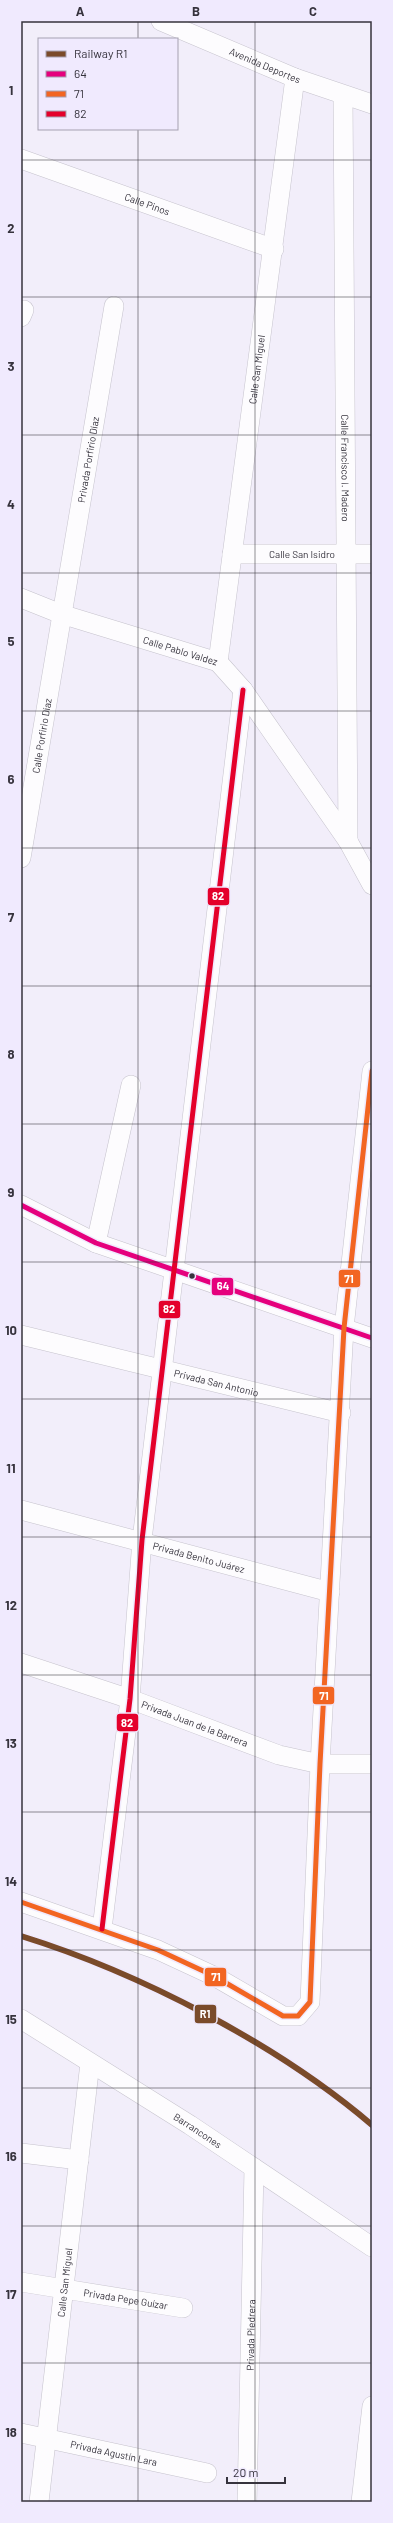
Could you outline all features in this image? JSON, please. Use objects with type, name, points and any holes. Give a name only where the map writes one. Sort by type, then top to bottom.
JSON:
[{"type":"street","name":"Avenida Deportes","points":[[161,21],[295,78],[372,104]]},
{"type":"street","name":"Calle San Miguel","points":[[218,662],[274,249],[295,78]]},
{"type":"street","name":"Calle Francisco I. Madero","points":[[343,95],[348,842]]},
{"type":"street","name":"Calle Pinos","points":[[21,160],[274,249]]},
{"type":"street","name":"Privada Porfirio Díaz","points":[[61,614],[114,306]]},
{"type":"street","name":"Calle San Isidro","points":[[232,554],[372,554]]},
{"type":"street","name":"Calle Pablo Valdez","points":[[21,598],[61,614],[218,662],[243,690],[348,842],[372,885]]},
{"type":"street","name":"Calle Porfirio Díaz","points":[[21,858],[61,614]]},
{"type":"street","points":[[102,1929],[130,1699],[142,1540],[161,1369],[243,690]]},
{"type":"street","points":[[21,1902],[102,1929],[158,1950],[214,1976],[283,2016],[298,2016],[310,2002],[320,1764],[341,1413],[344,1328],[372,1072]]},
{"type":"street","points":[[96,1243],[131,1085]]},
{"type":"street","points":[[21,1206],[96,1243],[173,1272],[372,1338]]},
{"type":"street","name":"Privada San Antonio","points":[[21,1335],[341,1413]]},
{"type":"street","name":"Privada Benito Juárez","points":[[21,1510],[142,1540],[330,1592]]},
{"type":"street","name":"Privada Juan de la Barrera","points":[[21,1663],[130,1699],[279,1755],[320,1764],[372,1764]]},
{"type":"street","name":"Barrancones","points":[[21,2019],[254,2168],[372,2247]]},
{"type":"street","name":"Calle San Miguel","points":[[39,2502],[90,2063]]},
{"type":"street","points":[[21,2153],[79,2160]]},
{"type":"street","name":"Privada Piedrera","points":[[247,2502],[254,2168]]},
{"type":"street","name":"Privada Pepe Guízar","points":[[21,2282],[183,2308]]},
{"type":"street","points":[[361,2502],[372,2406]]},
{"type":"street","name":"Privada Agustín Lara","points":[[21,2433],[46,2437],[207,2473]]},
{"type":"rail line","name":"R1","points":[[21,1936],[66,1951],[113,1970],[206,2014],[251,2039],[294,2066],[335,2095],[372,2125]]},
{"type":"transit line","name":"82","points":[[102,1929],[130,1699],[142,1540],[243,690]]},
{"type":"transit line","name":"71","points":[[21,1902],[158,1950],[214,1976],[283,2016],[298,2016],[310,2002],[320,1764],[344,1328],[372,1071]]},
{"type":"transit line","name":"64","points":[[21,1205],[96,1243],[372,1338]]}]
